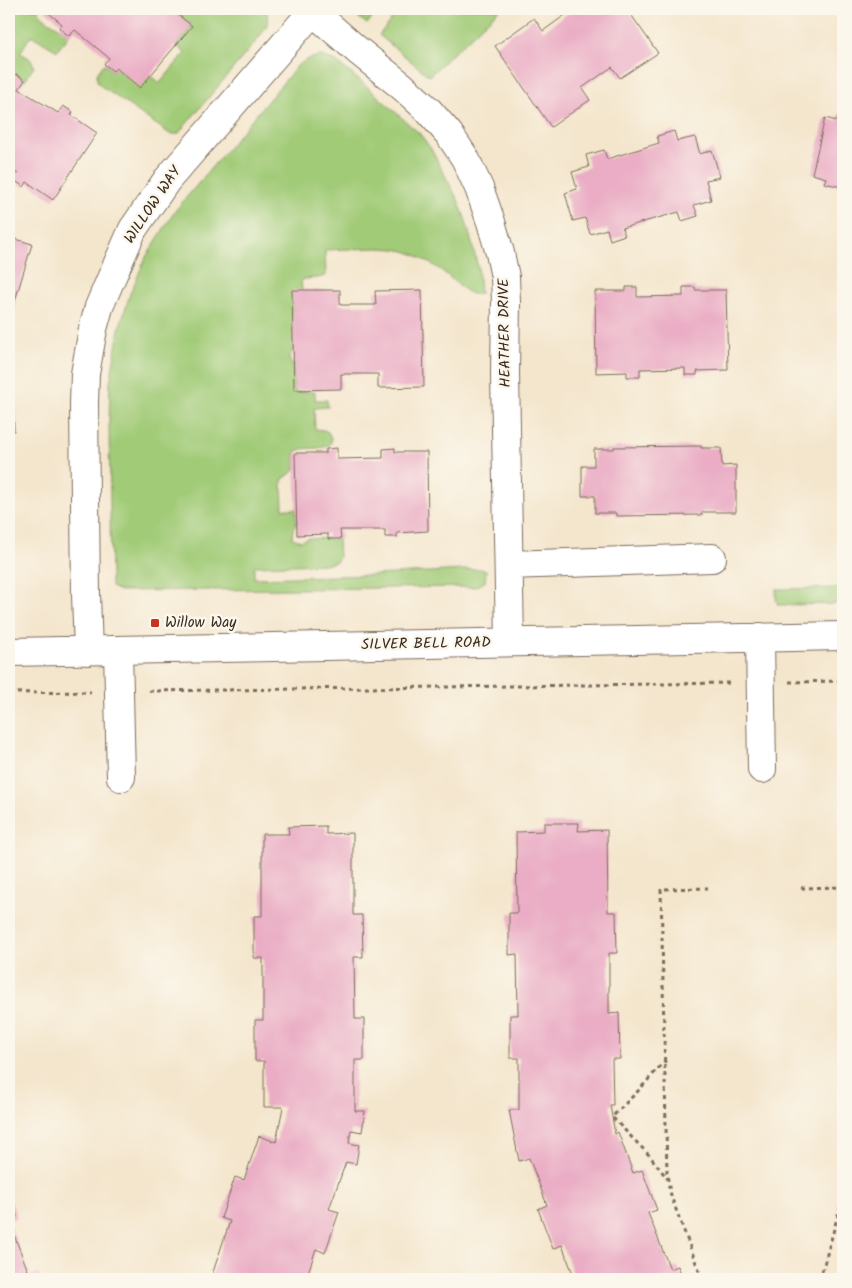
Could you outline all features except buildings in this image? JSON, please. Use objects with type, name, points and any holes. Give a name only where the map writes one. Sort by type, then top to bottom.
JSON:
[{"type":"street","name":"HEATHER DRIVE","points":[[311,10],[403,87],[428,110],[449,134],[465,158],[479,188],[500,253],[506,301],[510,642]]},
{"type":"street","name":"WILLOW WAY","points":[[88,651],[84,403],[89,352],[93,329],[100,307],[133,229],[167,180],[311,10]]},
{"type":"street","points":[[509,565],[712,558]]},
{"type":"street","name":"SILVER BELL ROAD","points":[[9,652],[843,636]]},
{"type":"street","points":[[760,637],[762,768]]},
{"type":"street","points":[[118,650],[121,777]]},
{"type":"path","points":[[9,693],[843,681]]},
{"type":"path","points":[[801,888],[843,886]]},
{"type":"path","points":[[702,1279],[668,1187],[662,889],[708,888]]},
{"type":"path","points":[[666,1060],[612,1117],[649,1154],[668,1178]]},
{"type":"path","points":[[820,1279],[843,1197]]},
{"type":"green space","points":[[9,9],[38,9],[44,18],[69,36],[57,51],[31,35],[20,53],[31,60],[34,67],[25,80],[9,69]]},
{"type":"green space","points":[[171,9],[266,9],[268,19],[257,40],[178,134],[170,134],[101,86],[97,80],[98,73],[104,64],[113,71],[116,68],[150,76],[160,83],[185,53],[176,45],[192,26]]},
{"type":"green space","points":[[348,9],[379,9],[367,24]]},
{"type":"green space","points":[[400,9],[500,9],[429,76],[379,35]]},
{"type":"green space","points":[[321,56],[334,60],[364,84],[420,134],[431,149],[458,200],[466,221],[478,267],[480,294],[472,294],[466,291],[441,270],[416,255],[394,249],[325,250],[326,275],[301,280],[302,290],[293,351],[289,358],[294,366],[294,389],[296,392],[315,392],[315,400],[327,400],[328,407],[314,408],[315,429],[328,432],[331,443],[328,446],[302,449],[295,453],[295,470],[282,480],[283,509],[296,509],[296,525],[293,529],[292,538],[301,541],[308,538],[338,539],[339,557],[337,561],[329,564],[254,566],[254,578],[377,575],[480,569],[486,570],[485,582],[474,587],[120,591],[111,587],[110,383],[119,329],[130,294],[146,257],[175,211],[298,65],[309,59]]},
{"type":"green space","points":[[843,588],[843,604],[778,605],[776,599],[776,589]]},
{"type":"place","name":"Willow Way","points":[[155,623]]}]
